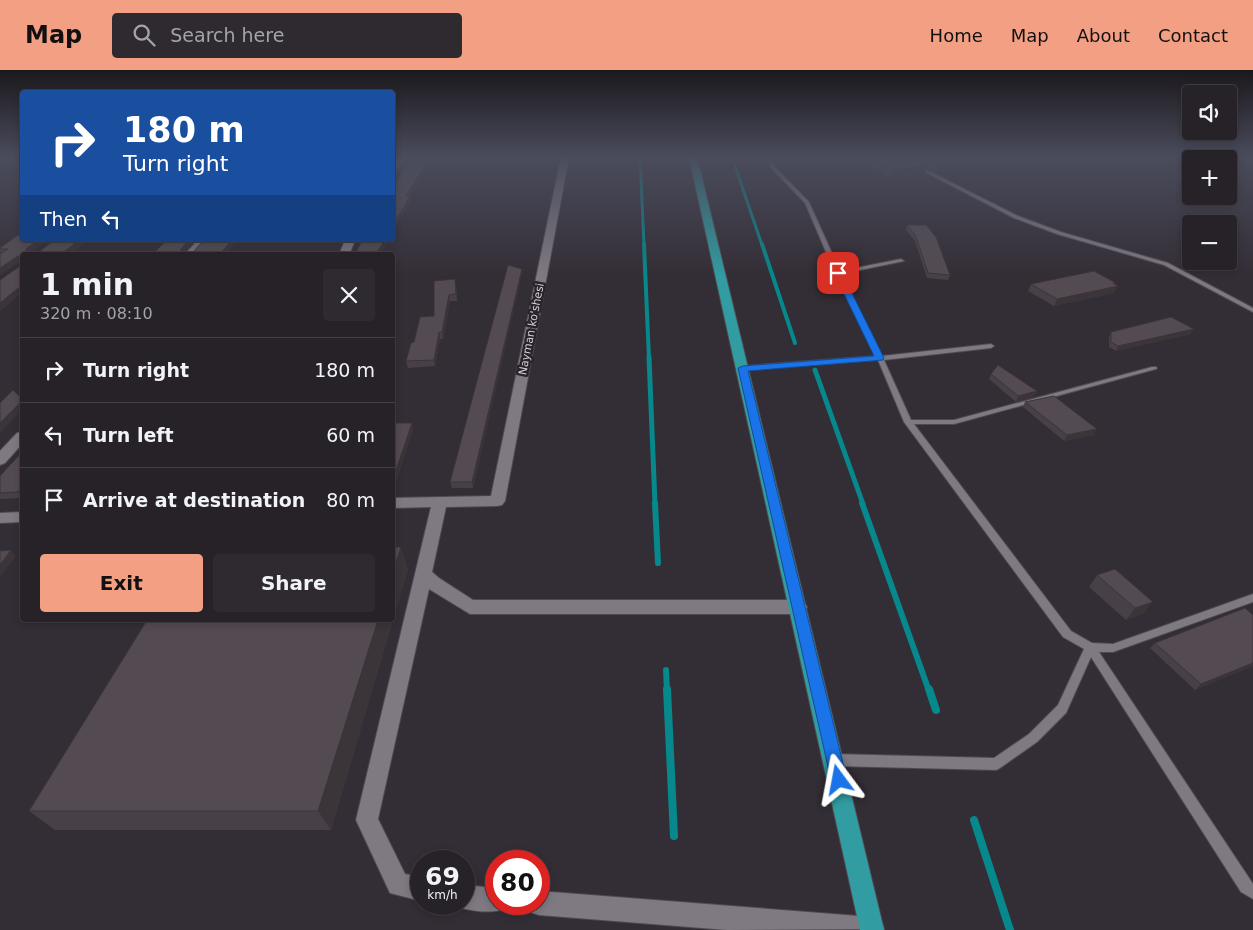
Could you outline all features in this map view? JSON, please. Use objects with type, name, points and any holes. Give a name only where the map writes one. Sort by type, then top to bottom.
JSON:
[{"type":"highway","points":[[703,197],[872,930]]},
{"type":"street","name":"Nayman ko'shesi","points":[[440,502],[497,501],[557,197]]},
{"type":"street","points":[[192,252],[201,242]]},
{"type":"street","points":[[0,460],[20,438]]},
{"type":"street","points":[[395,504],[440,502],[367,820],[398,884],[410,887]]},
{"type":"street","points":[[0,518],[20,517]]},
{"type":"street","points":[[423,573],[433,583],[470,608],[798,607]]},
{"type":"street","points":[[550,904],[872,930]]},
{"type":"lane","points":[[802,197],[807,202],[908,422],[1067,634],[1090,648],[1246,887],[1253,892]]},
{"type":"lane","points":[[977,197],[1016,217],[1058,233],[1166,264],[1253,310]]},
{"type":"lane","points":[[838,273],[901,261]]},
{"type":"lane","points":[[743,368],[880,358],[991,346]]},
{"type":"lane","points":[[908,422],[954,422],[1154,368]]},
{"type":"lane","points":[[1090,648],[1113,648],[1253,598]]},
{"type":"lane","points":[[834,760],[996,764],[1033,738],[1062,709],[1090,648]]},
{"type":"building","points":[[395,197],[409,197],[395,222]]},
{"type":"building","points":[[907,225],[926,225],[936,237],[950,275],[928,273],[916,236]]},
{"type":"building","points":[[20,233],[20,242],[35,242],[26,249],[26,252],[20,252],[20,256],[0,268],[0,254],[8,249],[0,248]]},
{"type":"building","points":[[52,242],[76,242],[64,252],[39,252]]},
{"type":"building","points":[[165,242],[187,242],[181,249],[181,252],[155,252]]},
{"type":"building","points":[[202,242],[230,242],[222,252],[193,252]]},
{"type":"building","points":[[361,242],[384,242],[377,252],[356,252]]},
{"type":"building","points":[[508,265],[522,269],[472,482],[450,482]]},
{"type":"building","points":[[20,266],[20,287],[0,303],[0,280]]},
{"type":"building","points":[[1094,271],[1118,286],[1057,299],[1031,284]]},
{"type":"building","points":[[455,279],[456,294],[449,295],[434,360],[406,361],[411,343],[414,342],[420,317],[434,316],[434,281]]},
{"type":"building","points":[[1171,317],[1194,329],[1118,346],[1111,342],[1111,332]]},
{"type":"building","points":[[998,365],[1037,391],[1018,396],[991,374]]},
{"type":"building","points":[[13,390],[20,397],[20,403],[0,423],[0,403]]},
{"type":"building","points":[[1054,396],[1097,429],[1067,435],[1025,402]]},
{"type":"building","points":[[395,423],[412,423],[395,473]]},
{"type":"building","points":[[20,454],[20,490],[18,492],[0,493],[0,476]]},
{"type":"building","points":[[395,547],[401,547],[395,566]]},
{"type":"building","points":[[11,550],[0,565],[0,551]]},
{"type":"building","points":[[1115,569],[1153,602],[1135,608],[1097,575]]},
{"type":"building","points":[[1245,608],[1253,615],[1253,663],[1201,684],[1155,643]]},
{"type":"building","points":[[146,622],[377,622],[318,811],[29,811]]},
{"type":"waterway","points":[[642,197],[644,245]]},
{"type":"waterway","points":[[746,197],[762,245]]},
{"type":"waterway","points":[[644,244],[649,359]]},
{"type":"waterway","points":[[762,244],[795,343]]},
{"type":"waterway","points":[[649,357],[655,504]]},
{"type":"waterway","points":[[815,370],[863,504]]},
{"type":"waterway","points":[[655,503],[658,563]]},
{"type":"waterway","points":[[862,503],[929,691]]},
{"type":"waterway","points":[[666,670],[667,691]]},
{"type":"waterway","points":[[667,689],[674,836]]},
{"type":"waterway","points":[[929,689],[936,710]]},
{"type":"waterway","points":[[974,820],[1010,930]]},
{"type":"route","points":[[838,273],[880,358],[743,368],[839,780]]}]
